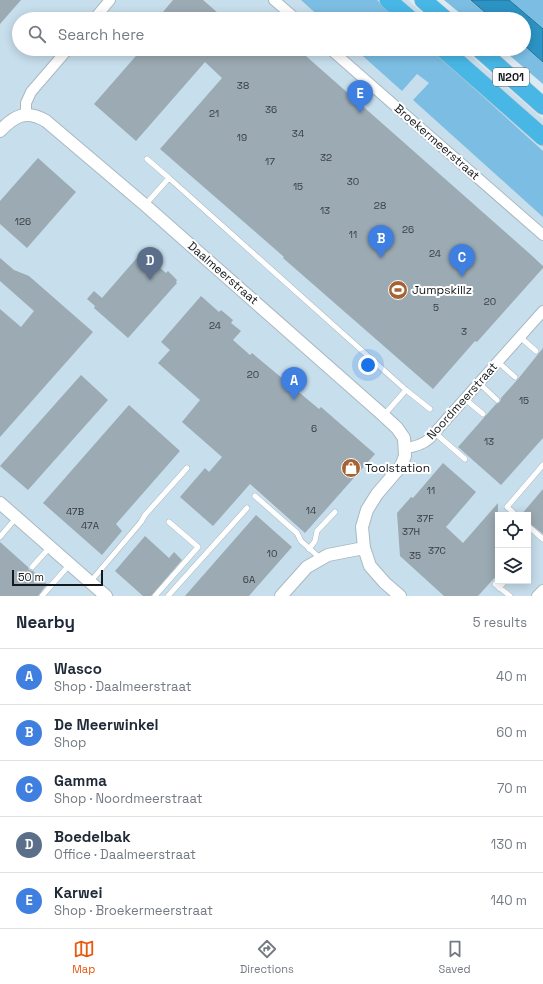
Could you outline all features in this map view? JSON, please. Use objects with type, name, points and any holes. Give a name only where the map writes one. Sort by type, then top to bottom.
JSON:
[{"type":"highway","points":[[388,0],[402,12]]},
{"type":"highway","points":[[423,0],[437,12]]},
{"type":"highway","name":"N201","points":[[451,56],[543,137]]},
{"type":"highway","name":"N201","points":[[487,56],[543,106]]},
{"type":"street","points":[[100,12],[110,0]]},
{"type":"street","points":[[274,0],[288,12]]},
{"type":"street","points":[[0,131],[10,121],[26,114],[26,103],[31,92],[62,56]]},
{"type":"street","name":"Broekermeerstraat","points":[[338,56],[543,235]]},
{"type":"street","name":"Daalmeerstraat","points":[[26,114],[38,116],[46,121],[145,205],[397,428],[404,438],[405,448]]},
{"type":"street","name":"Noordmeerstraat","points":[[405,448],[423,444],[435,433],[543,311]]},
{"type":"street","points":[[400,596],[385,583],[370,566],[364,548],[362,527],[367,510],[377,494],[401,466],[405,456],[405,448]]},
{"type":"street","points":[[0,503],[106,596]]},
{"type":"street","points":[[282,596],[307,567],[328,555],[364,548]]},
{"type":"street","points":[[537,596],[543,590]]},
{"type":"lane","points":[[147,159],[430,410]]},
{"type":"lane","points":[[145,205],[169,178]]},
{"type":"lane","points":[[520,337],[536,351]]},
{"type":"lane","points":[[498,362],[515,377]]},
{"type":"lane","points":[[479,383],[497,400]]},
{"type":"lane","points":[[383,415],[406,390]]},
{"type":"lane","points":[[465,399],[483,414]]},
{"type":"lane","points":[[435,433],[465,459]]},
{"type":"lane","points":[[513,512],[507,507],[543,465]]},
{"type":"lane","points":[[90,582],[141,522],[145,515],[187,468]]},
{"type":"lane","points":[[255,496],[297,533],[301,541],[321,559]]},
{"type":"lane","points":[[168,596],[246,508]]},
{"type":"lane","points":[[309,548],[315,541],[317,532],[335,512]]},
{"type":"lane","points":[[0,537],[17,518]]},
{"type":"lane","points":[[155,596],[198,546],[169,522]]},
{"type":"lane","points":[[531,529],[543,539]]},
{"type":"lane","points":[[32,567],[50,546]]},
{"type":"lane","points":[[42,596],[70,564]]},
{"type":"lane","points":[[500,584],[497,586],[502,594],[510,596]]},
{"type":"shaded area","points":[[0,0],[408,0],[421,12],[12,12],[12,56],[471,56],[543,119],[543,596],[0,596]]},
{"type":"shaded area","points":[[301,0],[377,0],[390,12],[314,12]]},
{"type":"shaded area","points":[[444,0],[471,0],[485,12],[459,12]]},
{"type":"shaded area","points":[[471,0],[509,0],[523,12],[485,12]]},
{"type":"shaded area","points":[[509,0],[543,0],[543,29],[531,19],[531,12],[523,12]]},
{"type":"shaded area","points":[[531,19],[543,29],[543,62],[531,51]]},
{"type":"shaded area","points":[[531,51],[543,62],[543,84],[510,56],[531,56]]},
{"type":"shaded area","points":[[363,56],[439,56],[543,151],[543,217],[413,100],[429,83],[417,74],[402,91]]},
{"type":"building","points":[[0,0],[21,0],[0,24]]},
{"type":"building","points":[[173,0],[203,0],[217,12],[163,12]]},
{"type":"building","points":[[136,56],[306,56],[530,254],[543,266],[543,268],[477,342],[475,341],[433,389],[160,149],[222,78],[205,62],[136,141],[94,104]]},
{"type":"building","points":[[38,158],[76,192],[27,248],[0,224],[0,201]]},
{"type":"building","points":[[142,252],[166,273],[168,271],[177,280],[177,283],[128,338],[94,308],[95,306],[87,299],[94,291],[102,298]]},
{"type":"building","points":[[0,258],[14,270],[29,276],[93,332],[0,437],[0,309],[21,327],[34,311],[0,281]]},
{"type":"building","points":[[201,296],[219,312],[221,310],[233,320],[231,323],[241,331],[233,340],[250,355],[252,353],[319,409],[321,407],[375,454],[305,533],[250,484],[213,526],[180,497],[205,468],[209,472],[222,457],[182,422],[200,400],[158,363],[170,350],[161,342]]},
{"type":"building","points":[[543,348],[543,438],[501,485],[458,447],[496,404],[500,402],[501,398]]},
{"type":"building","points":[[81,375],[108,400],[28,490],[0,466]]},
{"type":"building","points":[[129,405],[180,451],[116,524],[122,531],[102,555],[43,503]]},
{"type":"building","points":[[443,463],[476,492],[446,527],[463,543],[498,503],[498,512],[495,512],[495,577],[478,596],[444,596],[400,556],[397,513],[411,497],[413,498]]},
{"type":"building","points":[[543,489],[543,534],[531,524],[531,512],[524,512]]},
{"type":"building","points":[[256,515],[292,547],[249,596],[185,596]]},
{"type":"building","points":[[145,536],[169,558],[174,552],[182,560],[151,596],[143,596],[115,571]]},
{"type":"building","points":[[0,542],[28,567],[29,570],[33,571],[47,584],[38,596],[0,596]]},
{"type":"place","name":"Karwei","points":[[360,113]]},
{"type":"place","name":"De Meerwinkel","points":[[381,258]]},
{"type":"place","name":"Gamma","points":[[462,277]]},
{"type":"place","name":"Boedelbak","points":[[150,280]]},
{"type":"place","name":"Jumpskillz","points":[[398,290]]},
{"type":"place","name":"Wasco","points":[[294,400]]},
{"type":"place","name":"Toolstation","points":[[351,468]]}]
